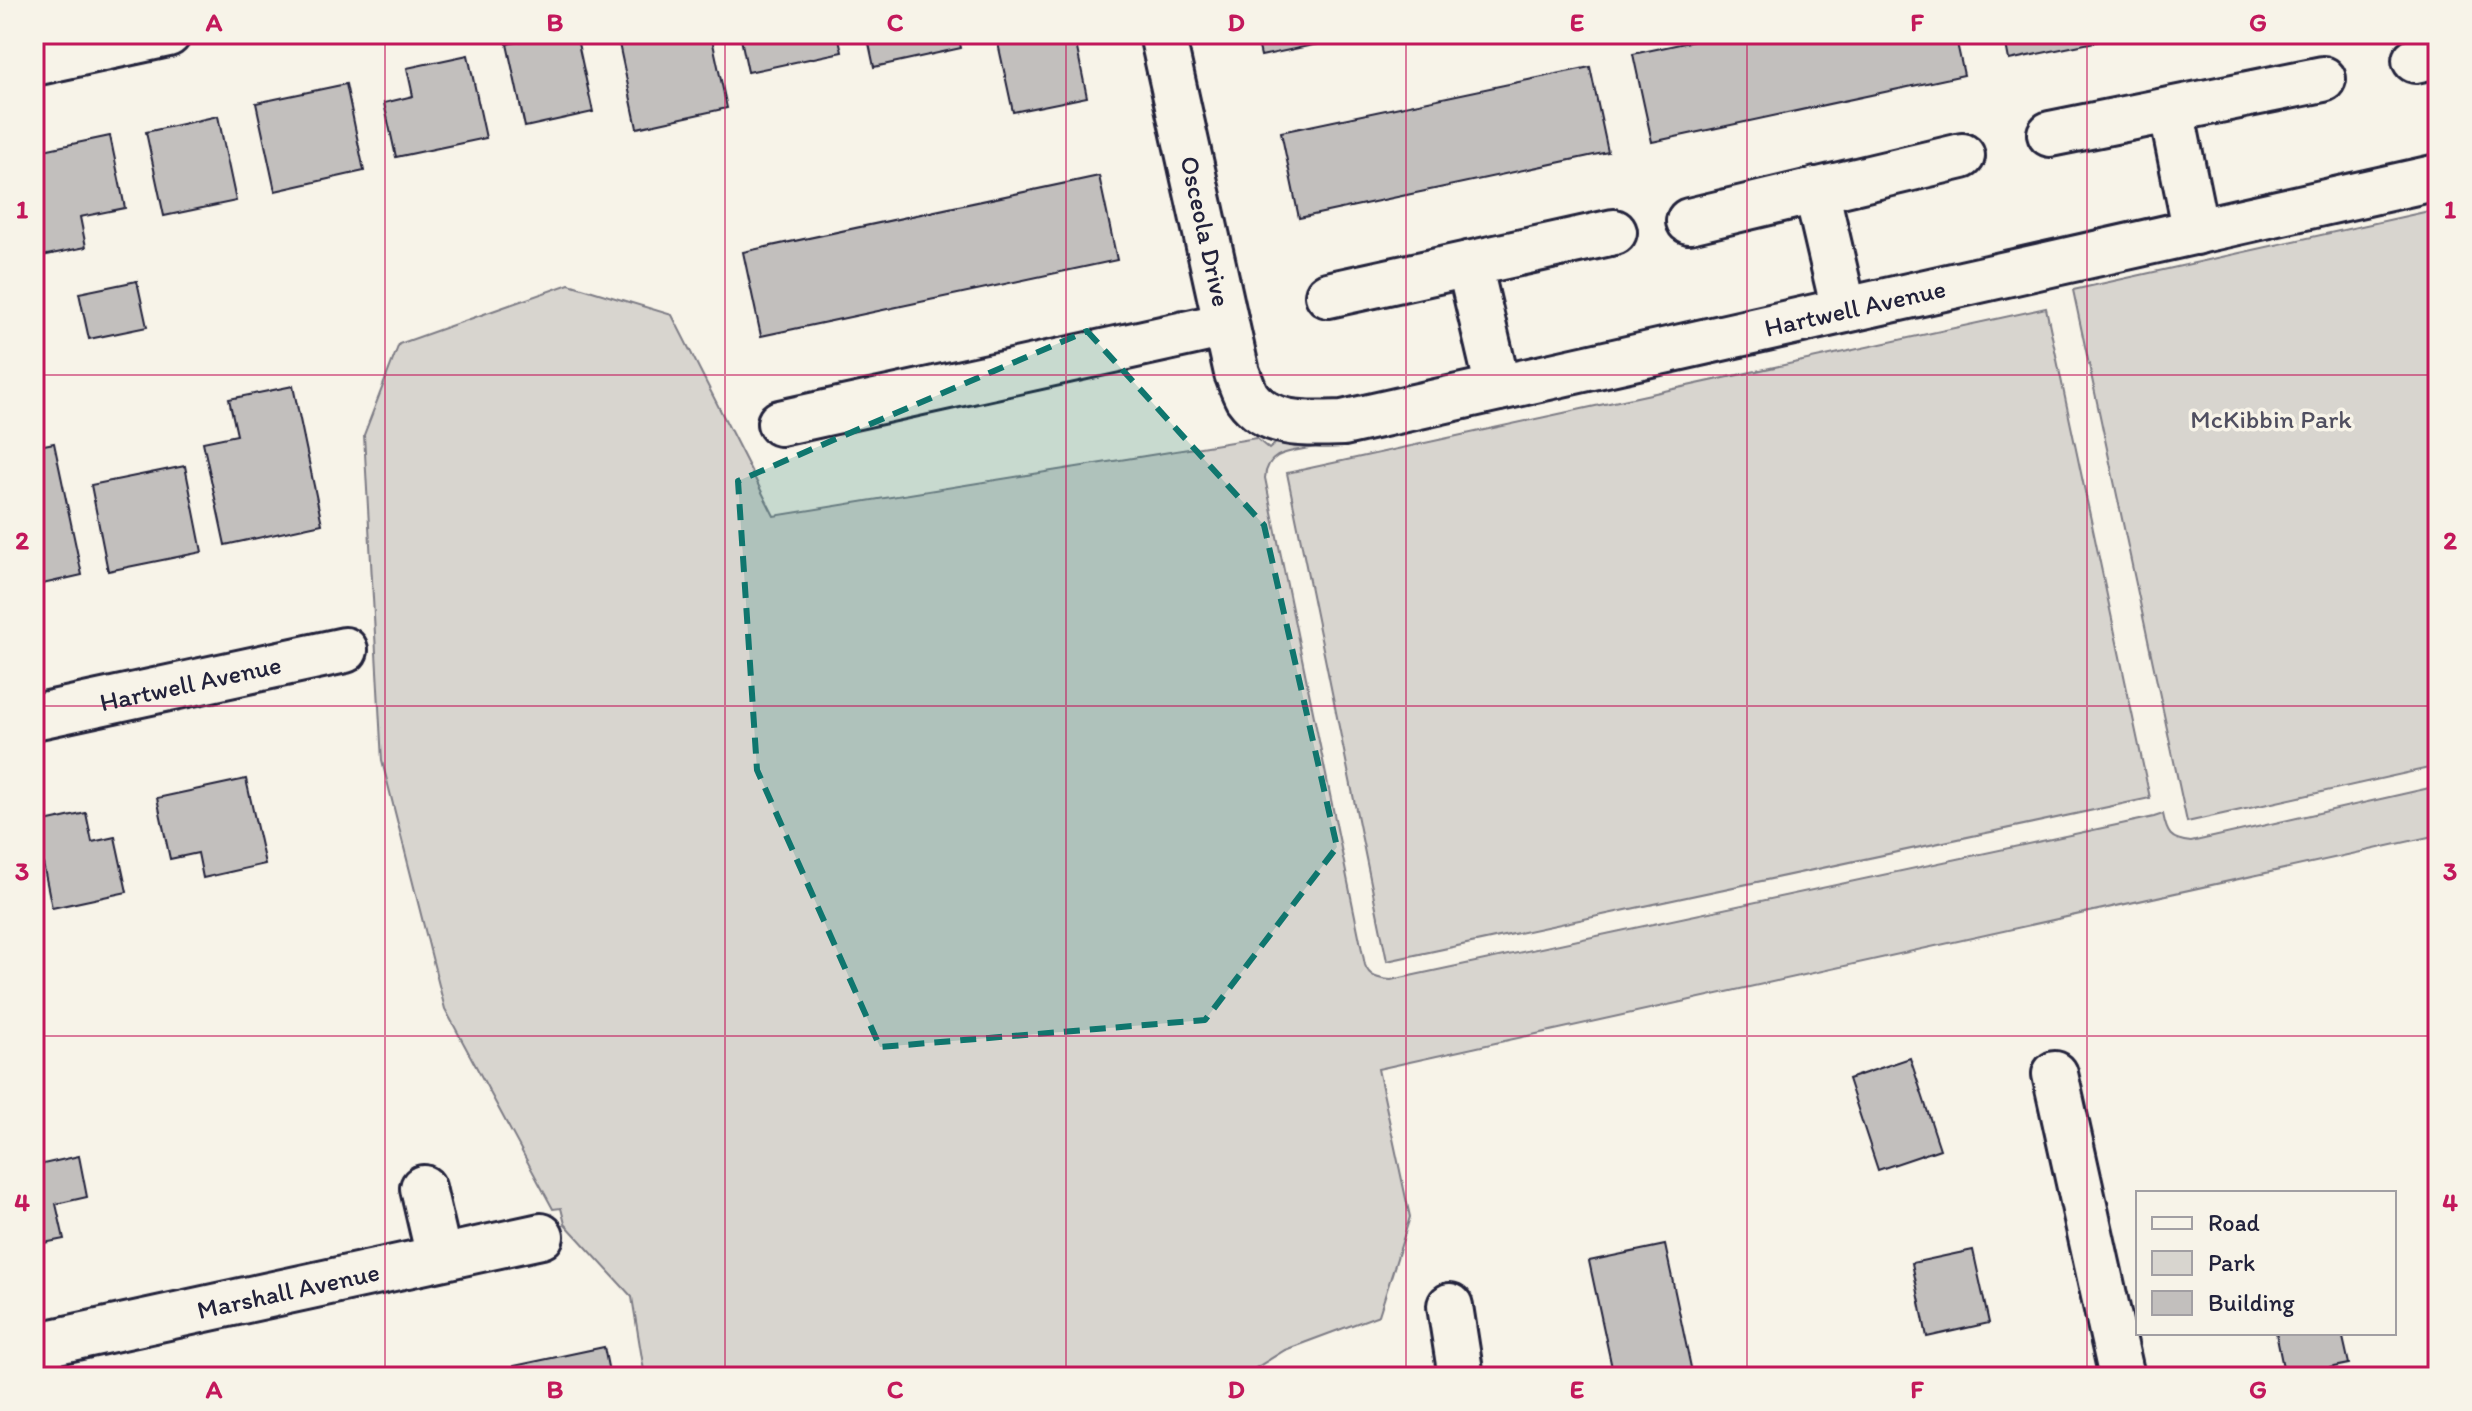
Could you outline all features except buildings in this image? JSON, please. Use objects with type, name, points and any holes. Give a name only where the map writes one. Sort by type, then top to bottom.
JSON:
[{"type":"street","points":[[34,63],[75,44],[168,34]]},
{"type":"street","name":"Osceola Drive","points":[[1162,34],[1237,373],[1248,398],[1270,417]]},
{"type":"street","points":[[2050,134],[2323,79]]},
{"type":"street","points":[[2171,110],[2196,232]]},
{"type":"street","points":[[1689,221],[1962,156]]},
{"type":"street","name":"Hartwell Avenue","points":[[1270,417],[1303,424],[1343,423],[2438,177]]},
{"type":"street","points":[[1816,190],[1844,310]]},
{"type":"street","points":[[1328,295],[1614,232]]},
{"type":"street","points":[[1469,264],[1498,388]]},
{"type":"street","points":[[780,423],[1226,325]]},
{"type":"street","name":"Hartwell Avenue","points":[[34,717],[345,650]]},
{"type":"street","points":[[2055,1074],[2122,1377]]},
{"type":"street","points":[[423,1188],[439,1257]]},
{"type":"street","name":"Marshall Avenue","points":[[34,1346],[541,1236]]},
{"type":"street","points":[[1450,1306],[1461,1377]]},
{"type":"highlighted area","points":[[1087,331],[1264,525],[1337,847],[1205,1020],[880,1047],[757,770],[738,481]]},
{"type":"green space","name":"McKibbin Park","points":[[2438,209],[2438,766],[2187,822],[2073,290]]},
{"type":"green space","points":[[569,284],[672,315],[774,516],[1256,438],[1269,449],[1277,442],[1295,447],[1315,447],[1276,457],[1270,462],[1265,478],[1365,965],[1372,975],[1379,978],[1391,980],[2163,814],[2171,835],[2178,840],[2191,842],[2438,786],[2438,835],[1378,1069],[1410,1217],[1379,1315],[1285,1350],[1241,1377],[645,1377],[632,1297],[565,1224],[561,1208],[553,1209],[445,1009],[382,761],[364,435],[399,344]]},
{"type":"green space","points":[[2046,308],[2150,798],[1387,961],[1287,473]]}]
